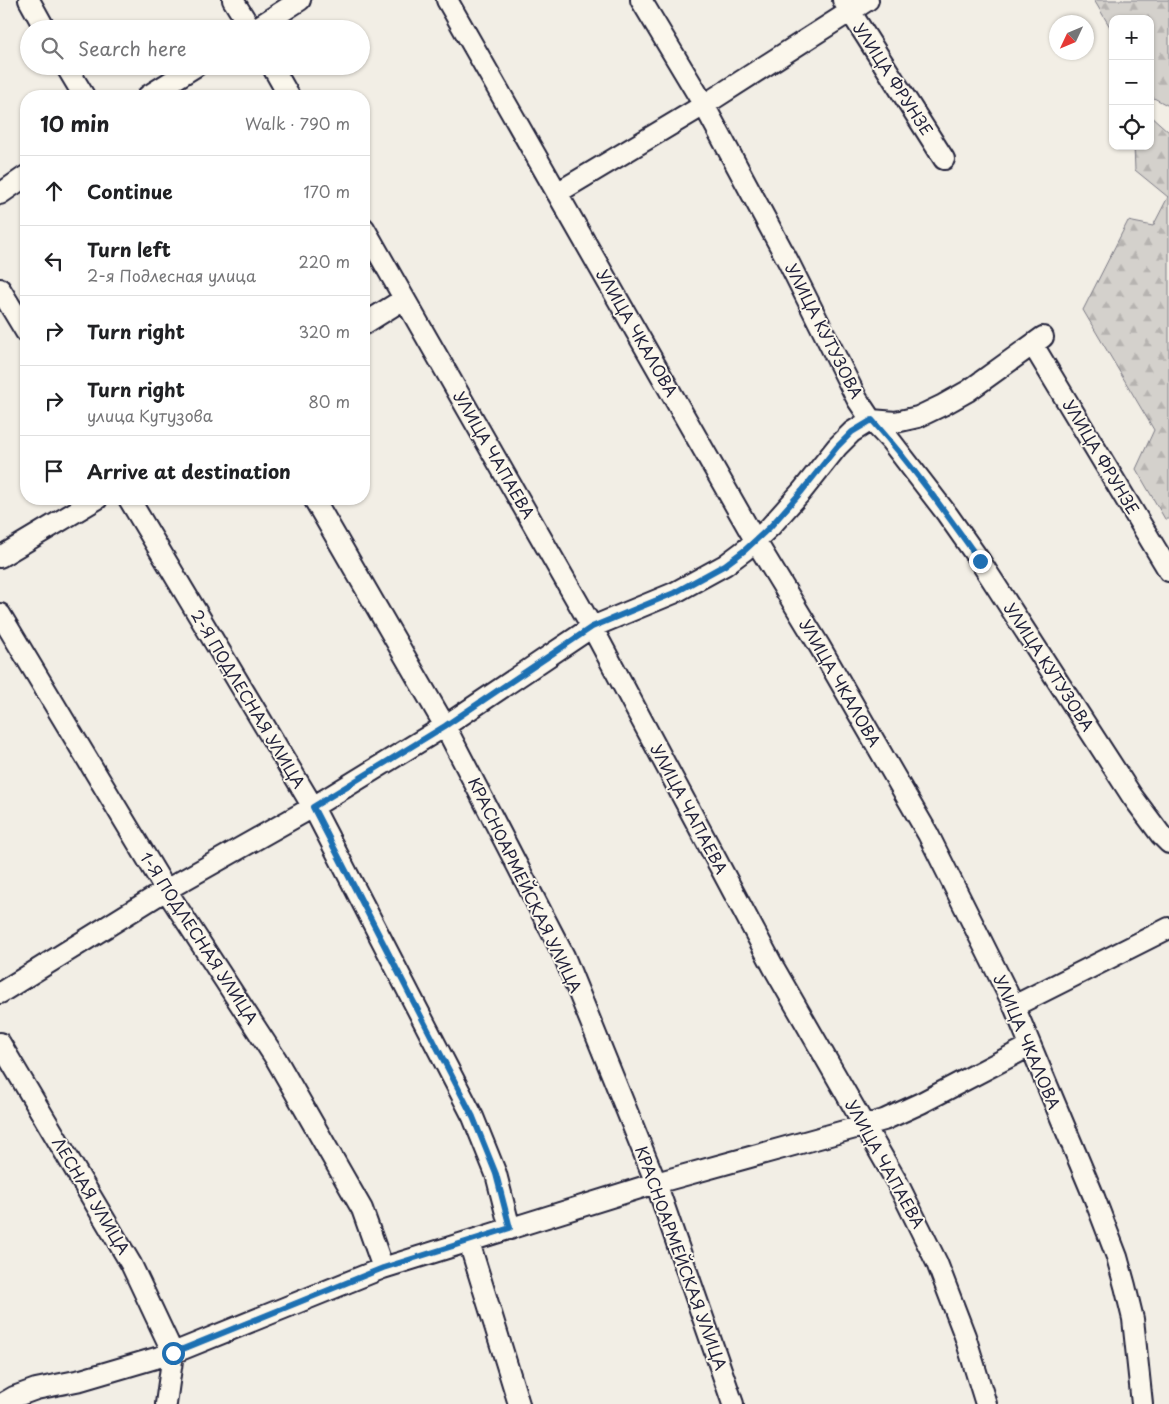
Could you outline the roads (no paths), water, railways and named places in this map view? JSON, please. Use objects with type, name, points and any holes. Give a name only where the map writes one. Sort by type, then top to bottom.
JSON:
[{"type":"street","points":[[28,0],[40,20]]},
{"type":"street","points":[[233,0],[245,20]]},
{"type":"street","points":[[269,20],[300,0]]},
{"type":"street","name":"УЛИЦА ЧКАЛОВА","points":[[447,0],[755,540],[820,647],[928,834],[1014,1006],[1094,1197],[1117,1257],[1133,1319],[1142,1404]]},
{"type":"street","name":"УЛИЦА КУТУЗОВА","points":[[642,0],[704,105],[788,261],[857,399],[975,553],[1132,796],[1169,843]]},
{"type":"street","points":[[557,194],[704,105],[846,6],[868,0]]},
{"type":"street","name":"УЛИЦА ФРУНЗЕ","points":[[846,6],[944,158]]},
{"type":"street","points":[[71,75],[80,90]]},
{"type":"street","points":[[158,90],[182,75]]},
{"type":"street","points":[[277,75],[286,90]]},
{"type":"street","points":[[0,194],[20,180]]},
{"type":"street","name":"УЛИЦА ЧАПАЕВА","points":[[370,239],[592,627],[774,968],[898,1184],[937,1263],[965,1336],[986,1404]]},
{"type":"street","points":[[0,289],[20,322]]},
{"type":"street","points":[[370,320],[404,299]]},
{"type":"street","name":"УЛИЦА ФРУНЗЕ","points":[[872,420],[896,422],[918,417],[968,391],[1038,341],[1169,571]]},
{"type":"street","points":[[0,993],[166,890],[313,807],[445,726],[592,627],[674,593],[725,565],[770,527],[837,447],[852,432],[872,420]]},
{"type":"street","points":[[0,557],[87,505]]},
{"type":"street","name":"2-Я ПОДЛЕСНАЯ УЛИЦА","points":[[133,505],[313,807],[473,1117],[496,1174],[510,1228]]},
{"type":"street","name":"КРАСНОАРМЕЙСКАЯ УЛИЦА","points":[[317,505],[445,726],[564,956],[656,1183],[733,1404]]},
{"type":"street","name":"1-Я ПОДЛЕСНАЯ УЛИЦА","points":[[0,614],[166,890],[276,1059],[362,1209],[383,1268]]},
{"type":"street","points":[[1014,1006],[1169,928]]},
{"type":"street","name":"ЛЕСНАЯ УЛИЦА","points":[[0,1043],[131,1264],[173,1353]]},
{"type":"street","points":[[2,1404],[14,1397],[36,1390],[81,1380],[173,1353],[383,1268],[656,1183],[884,1120],[921,1103],[1030,1046]]},
{"type":"street","points":[[469,1242],[519,1404]]},
{"type":"street","points":[[166,1404],[173,1353]]}]
